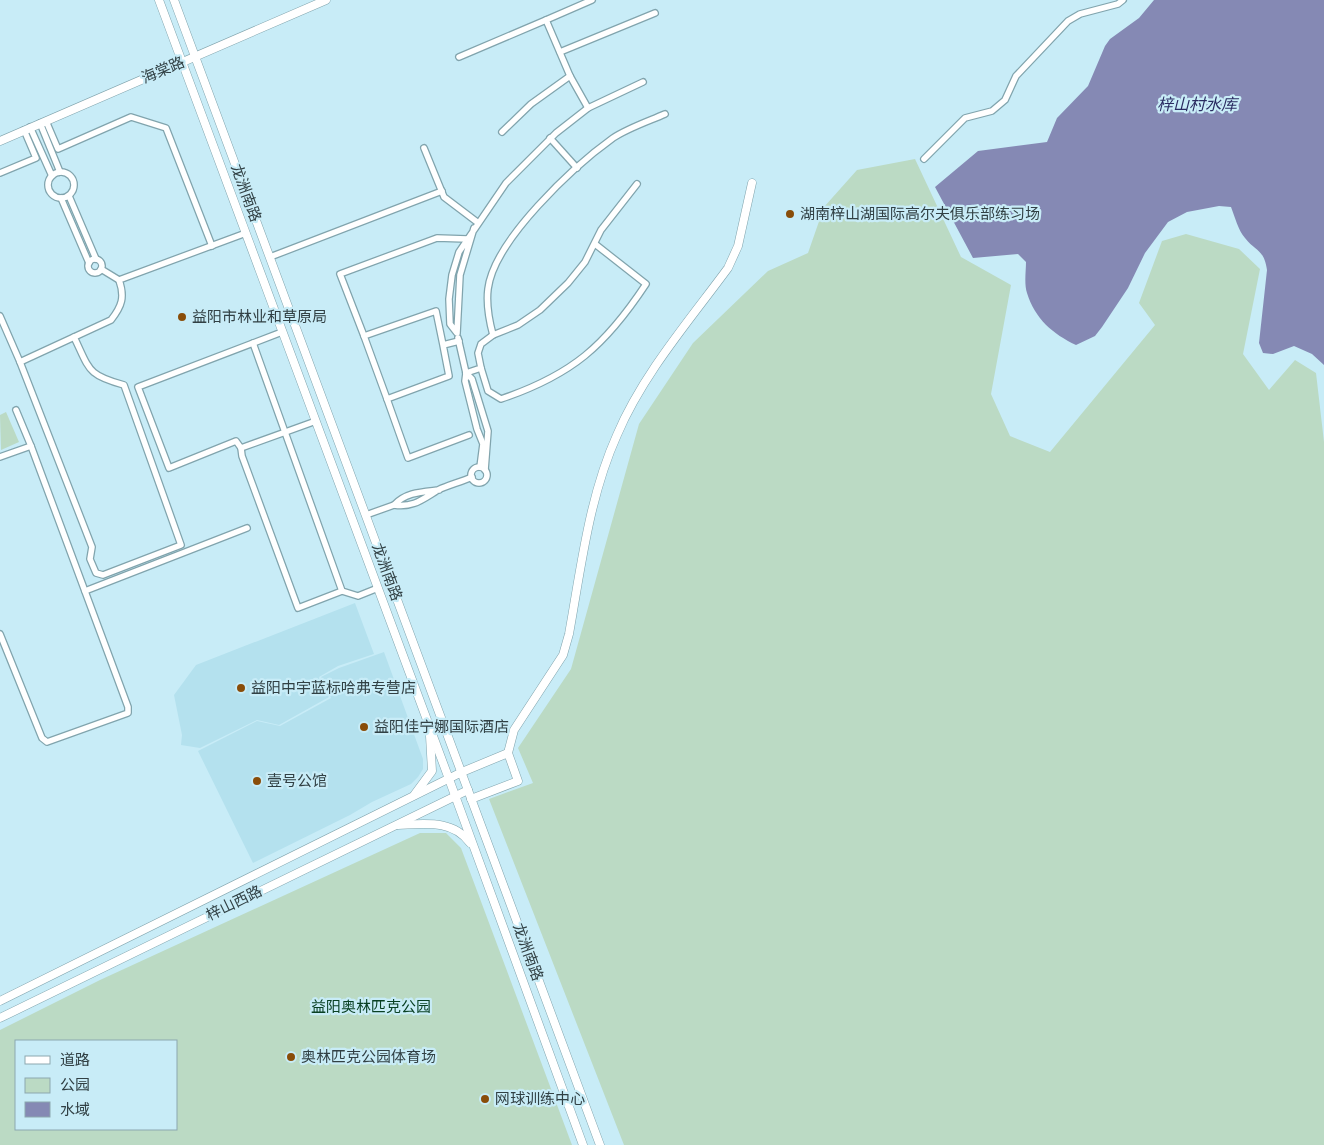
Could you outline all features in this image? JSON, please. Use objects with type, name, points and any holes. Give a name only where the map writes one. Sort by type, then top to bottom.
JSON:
[{"type":"main road","name":"龙洲南路","points":[[159,0],[427,719],[583,1145]]},
{"type":"main road","name":"龙洲南路","points":[[174,0],[600,1145]]},
{"type":"main road","name":"海棠路","points":[[0,141],[326,0]]},
{"type":"main road","points":[[471,799],[518,780],[508,754],[514,730],[563,655],[569,634],[594,505],[616,435],[641,390],[728,268],[738,246],[752,183]]},
{"type":"main road","points":[[412,797],[432,771],[432,751],[427,719]]},
{"type":"main road","name":"梓山西路","points":[[0,1001],[462,772],[508,754]]},
{"type":"main road","name":"梓山西路","points":[[0,1018],[468,790]]},
{"type":"main road","points":[[394,825],[448,826],[466,837],[474,848]]},
{"type":"street","points":[[460,57],[592,0]]},
{"type":"street","points":[[924,159],[965,118],[992,111],[1005,100],[1016,76],[1068,21],[1080,14],[1118,4],[1123,0]]},
{"type":"street","points":[[560,52],[655,13]]},
{"type":"street","points":[[546,20],[570,76],[588,108]]},
{"type":"street","points":[[502,132],[531,104],[570,76]]},
{"type":"street","points":[[457,333],[450,324],[449,299],[452,275],[459,252],[477,222],[506,183],[550,138],[588,108],[643,82]]},
{"type":"street","points":[[493,335],[488,314],[488,288],[498,262],[510,240],[546,198],[577,168],[614,137],[665,114]]},
{"type":"street","points":[[0,173],[130,117],[166,128],[212,246]]},
{"type":"street","points":[[43,122],[58,149]]},
{"type":"street","points":[[43,122],[51,152],[60,172]]},
{"type":"street","points":[[27,129],[43,155],[52,176],[48,188],[53,196],[61,198],[69,196],[74,188],[74,180],[68,173],[60,172],[52,176]]},
{"type":"street","points":[[27,129],[36,158]]},
{"type":"street","points":[[550,138],[577,168]]},
{"type":"street","points":[[424,148],[444,197],[477,222]]},
{"type":"street","points":[[594,244],[646,284],[624,318],[598,346],[568,369],[528,389],[501,398],[488,391],[478,353],[481,344],[493,335],[518,325],[549,302],[585,262],[594,244],[601,230],[637,184]]},
{"type":"street","points":[[270,257],[442,191]]},
{"type":"street","points":[[69,196],[96,259],[102,263],[101,269]]},
{"type":"street","points":[[61,198],[91,271],[98,272],[101,269]]},
{"type":"street","points":[[472,478],[475,482],[483,481],[486,477],[483,468],[483,444],[477,430],[464,381],[466,373],[457,333],[460,275],[474,228]]},
{"type":"street","points":[[119,280],[246,233]]},
{"type":"street","points":[[467,239],[437,238],[340,274],[408,458],[469,435]]},
{"type":"street","points":[[89,263],[96,259]]},
{"type":"street","points":[[20,362],[111,320],[119,310],[123,300],[119,280],[101,269]]},
{"type":"street","points":[[364,336],[436,311],[449,376],[387,399]]},
{"type":"street","points":[[0,316],[92,546],[90,559],[96,573],[103,575],[181,545],[124,385],[100,378],[92,372],[74,337]]},
{"type":"street","points":[[282,332],[138,387],[169,468],[236,442],[241,448],[242,456],[298,608],[342,591],[358,596],[378,588]]},
{"type":"street","points":[[443,345],[459,340]]},
{"type":"street","points":[[253,343],[342,591]]},
{"type":"street","points":[[466,373],[481,368]]},
{"type":"street","points":[[466,373],[472,379],[488,431],[483,468]]},
{"type":"street","points":[[0,634],[42,738],[46,742],[128,713],[128,708],[85,591],[16,410]]},
{"type":"street","points":[[241,448],[316,421]]},
{"type":"street","points":[[0,457],[31,446]]},
{"type":"street","points":[[472,478],[473,470],[483,468]]},
{"type":"street","points":[[394,505],[405,507],[421,501],[439,490],[472,478]]},
{"type":"street","points":[[366,515],[394,505],[401,498],[416,492],[439,490]]},
{"type":"street","points":[[85,591],[247,528]]},
{"type":"shaded area","points":[[355,603],[374,654],[338,666],[319,677],[329,697],[279,725],[257,720],[200,748],[181,745],[182,735],[174,695],[196,665]]},
{"type":"shaded area","points":[[384,652],[423,759],[423,769],[411,784],[253,863],[198,751],[257,721],[280,726],[331,698],[321,677],[339,668]]},
{"type":"green space","points":[[915,159],[961,257],[1011,285],[991,394],[1010,436],[1050,452],[1155,325],[1139,303],[1162,241],[1186,234],[1239,249],[1260,269],[1243,354],[1269,390],[1295,360],[1316,373],[1324,442],[1324,1145],[624,1145],[489,799],[533,783],[518,748],[571,669],[639,424],[693,343],[768,271],[808,253],[824,207],[857,170]]},
{"type":"green space","points":[[6,412],[19,442],[1,450],[0,415]]},
{"type":"green space","name":"益阳奥林匹克公园","points":[[420,833],[446,833],[461,848],[572,1145],[0,1145],[0,1030],[100,980]]},
{"type":"water","name":"梓山村水库","points":[[1154,0],[1324,0],[1324,365],[1312,354],[1294,346],[1273,354],[1263,353],[1259,343],[1267,270],[1266,263],[1262,254],[1243,235],[1231,207],[1219,206],[1187,212],[1168,222],[1145,253],[1128,288],[1102,327],[1095,336],[1076,345],[1052,331],[1035,311],[1026,289],[1026,262],[1018,254],[973,258],[935,187],[978,151],[1047,142],[1057,118],[1088,86],[1105,46],[1110,39],[1139,18]]},
{"type":"place","name":"湖南梓山湖国际高尔夫俱乐部练习场","points":[[790,214]]},
{"type":"place","name":"益阳市林业和草原局","points":[[182,317]]},
{"type":"place","name":"益阳中宇蓝标哈弗专营店","points":[[241,688]]},
{"type":"place","name":"益阳佳宁娜国际酒店","points":[[364,727]]},
{"type":"place","name":"壹号公馆","points":[[257,781]]},
{"type":"place","name":"奥林匹克公园体育场","points":[[291,1057]]},
{"type":"place","name":"网球训练中心","points":[[485,1099]]}]
